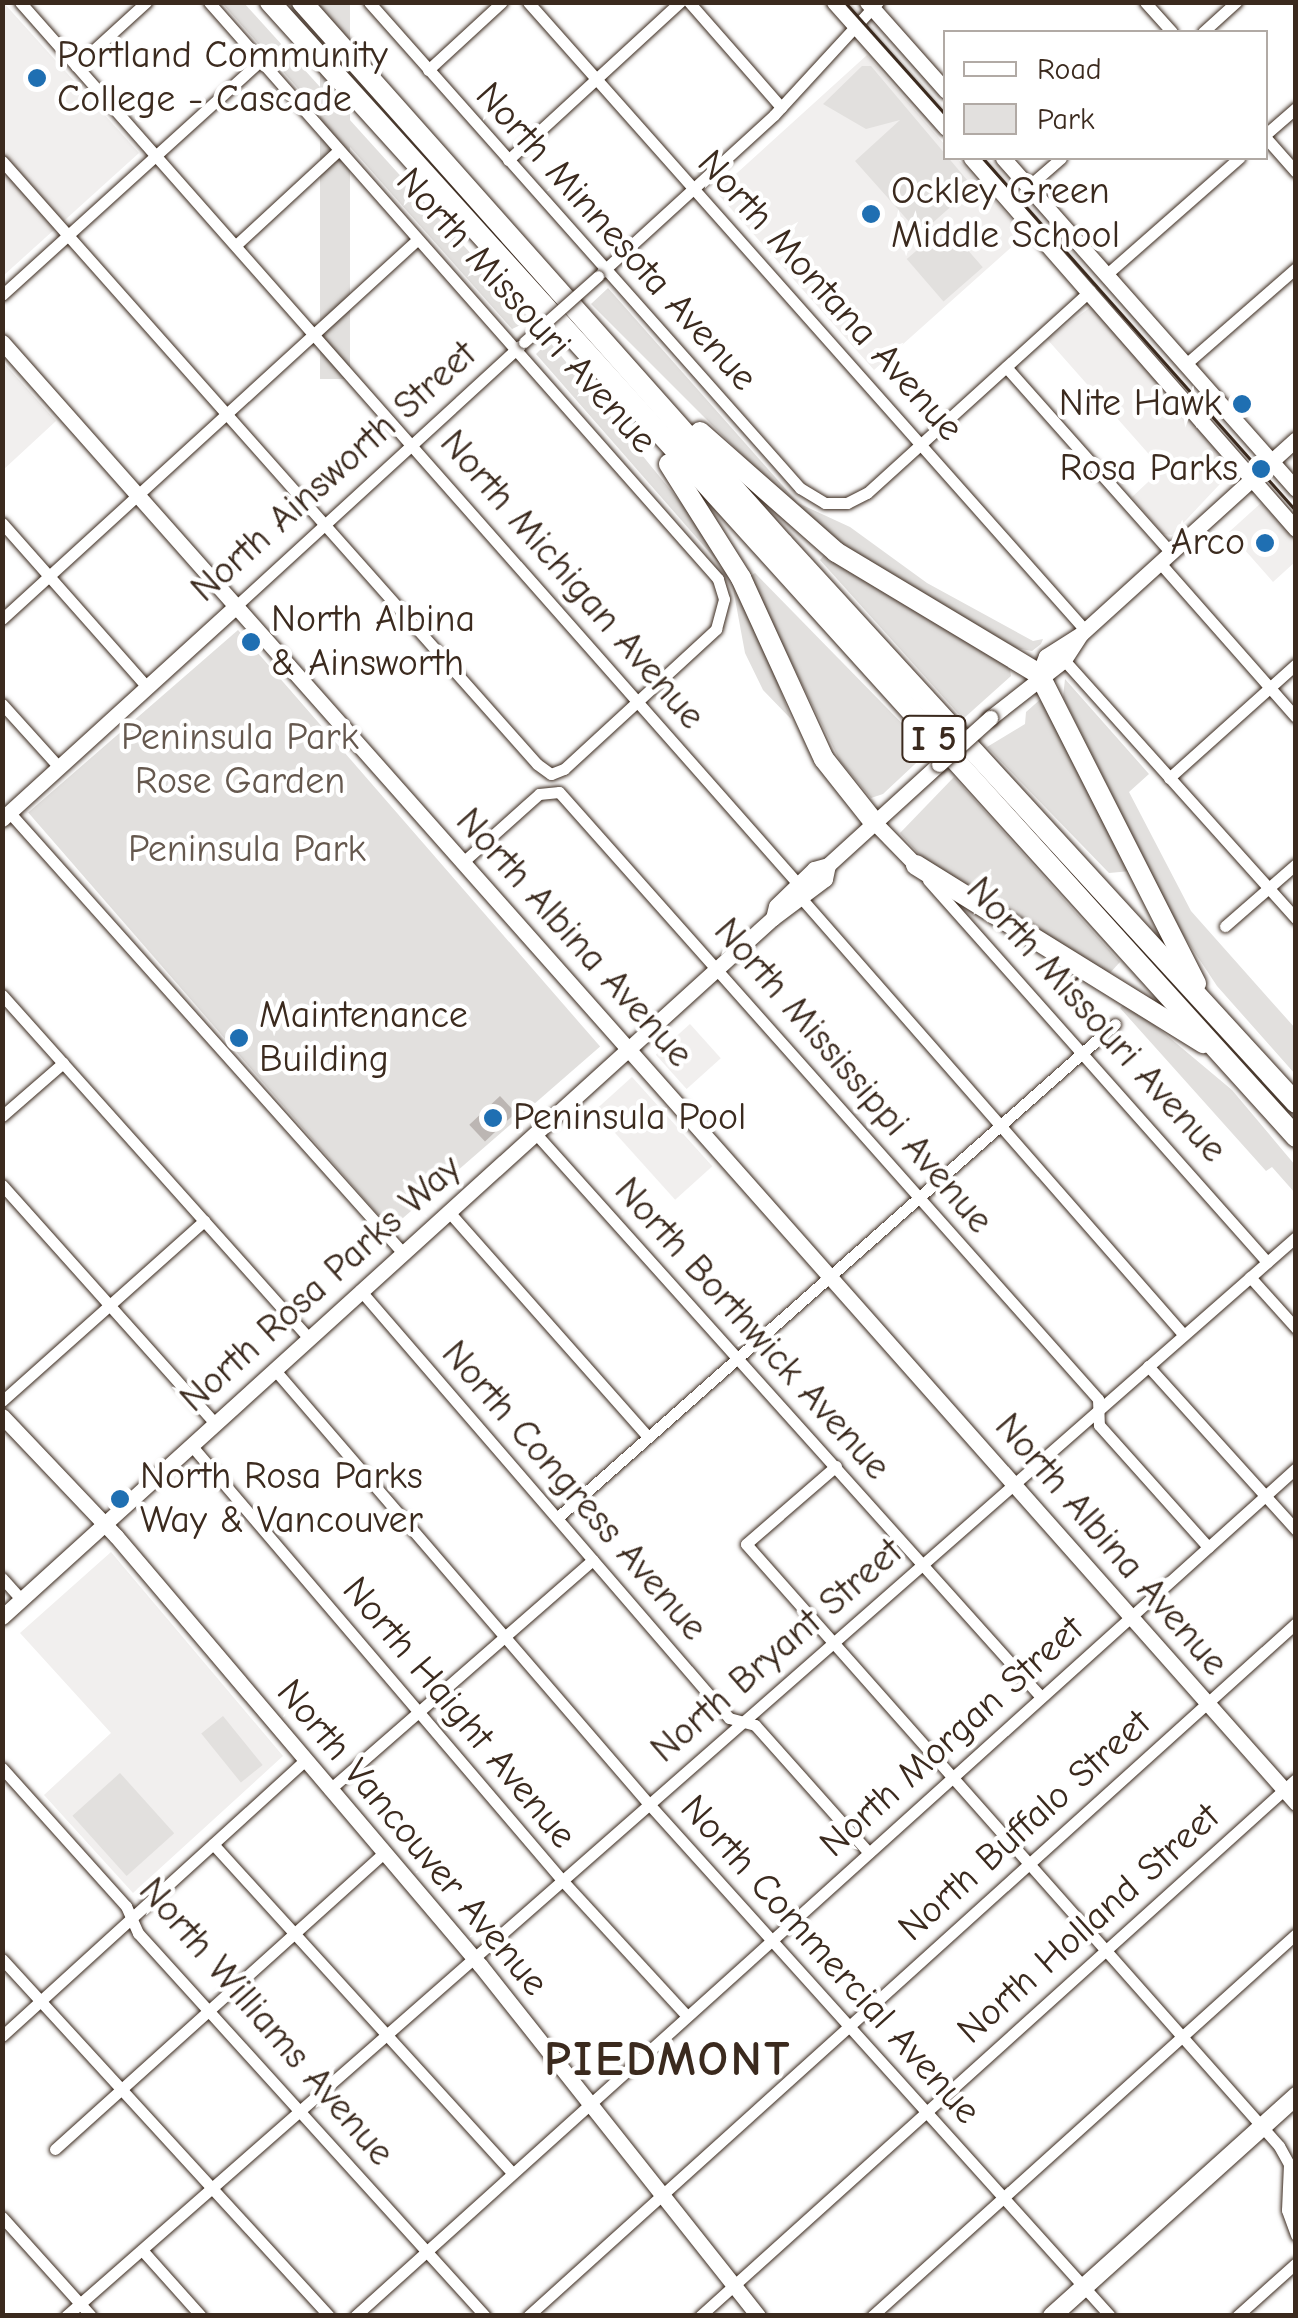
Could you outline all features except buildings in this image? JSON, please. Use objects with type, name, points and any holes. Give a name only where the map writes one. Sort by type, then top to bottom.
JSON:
[{"type":"highway","name":"I 5","points":[[270,2],[646,423],[1296,1137]]},
{"type":"highway","name":"I 5","points":[[302,2],[1296,1104]]},
{"type":"highway","points":[[632,371],[836,552],[1039,674],[1203,999]]},
{"type":"highway","points":[[646,423],[741,578],[824,759],[874,822]]},
{"type":"highway","points":[[916,865],[1223,1055]]},
{"type":"main road","points":[[1052,2316],[1296,2096]]},
{"type":"street","name":"North Michigan Avenue","points":[[20,2],[639,701],[999,1126],[1183,1334]]},
{"type":"street","points":[[76,66],[146,2]]},
{"type":"street","name":"North Missouri Avenue","points":[[209,2],[418,240],[520,346],[712,570],[724,599],[716,629],[639,701]]},
{"type":"street","name":"North Minnesota Avenue","points":[[369,2],[602,272],[800,488],[824,503],[858,499],[921,444]]},
{"type":"street","points":[[428,70],[502,2]]},
{"type":"street","name":"North Montana Avenue","points":[[528,2],[1083,632]]},
{"type":"street","points":[[508,160],[680,2]]},
{"type":"street","points":[[689,2],[782,106]]},
{"type":"street","points":[[834,2],[943,125]]},
{"type":"street","points":[[1145,2],[1170,30]]},
{"type":"street","points":[[1204,30],[1236,2]]},
{"type":"street","points":[[873,4],[943,87]]},
{"type":"street","name":"North Ainsworth Street","points":[[6,816],[782,106],[873,4]]},
{"type":"street","points":[[2,295],[260,61]]},
{"type":"street","points":[[1268,134],[1296,108]]},
{"type":"street","points":[[1268,138],[1296,172]]},
{"type":"street","points":[[236,245],[339,150]]},
{"type":"street","points":[[973,160],[1296,529]]},
{"type":"street","points":[[1005,160],[1296,489]]},
{"type":"street","points":[[1030,185],[1059,160]]},
{"type":"street","points":[[1107,274],[1237,160]]},
{"type":"street","points":[[2,161],[325,525],[553,774],[639,701]]},
{"type":"street","points":[[2,619],[418,240]]},
{"type":"street","points":[[1188,363],[1296,268]]},
{"type":"street","points":[[921,444],[1090,291]]},
{"type":"street","name":"North Albina Avenue","points":[[2,342],[1207,1703],[1290,1784],[1296,1803]]},
{"type":"street","points":[[1006,367],[1296,716]]},
{"type":"street","name":"North Rosa Parks Way","points":[[1039,674],[1046,656],[1083,632],[1296,439]]},
{"type":"street","points":[[2,523],[147,686]]},
{"type":"street","name":"North Rosa Parks Way","points":[[2,1618],[719,969],[800,891],[824,879],[828,864],[1039,674],[1064,660],[1083,632]]},
{"type":"street","points":[[1064,660],[1296,919]]},
{"type":"street","points":[[1169,778],[1296,664]]},
{"type":"street","points":[[2,704],[59,767]]},
{"type":"street","name":"North Mississippi Avenue","points":[[462,862],[552,788],[719,969],[1098,1398],[1099,1426],[1208,1547]]},
{"type":"street","points":[[6,816],[403,1253]]},
{"type":"street","name":"North Missouri Avenue","points":[[874,822],[1267,1262]]},
{"type":"street","points":[[1225,926],[1296,864]]},
{"type":"street","points":[[2,995],[308,1338]]},
{"type":"street","points":[[557,1518],[1115,1024]]},
{"type":"street","points":[[2,1116],[63,1063]]},
{"type":"street","name":"North Borthwick Avenue","points":[[536,1135],[1041,1698]]},
{"type":"street","points":[[2,1186],[215,1422]]},
{"type":"street","points":[[449,1212],[648,1437]]},
{"type":"street","points":[[2,1401],[204,1220]]},
{"type":"street","name":"North Bryant Street","points":[[66,2316],[1296,1237]]},
{"type":"street","points":[[1250,1277],[1296,1328]]},
{"type":"street","name":"North Congress Avenue","points":[[360,1290],[729,1718],[756,1726],[869,1853]]},
{"type":"street","points":[[1148,1366],[1296,1530]]},
{"type":"street","name":"North Commercial Avenue","points":[[274,1369],[648,1802],[1110,2316]]},
{"type":"street","name":"North Vancouver Avenue","points":[[2,1416],[106,1525],[474,1958],[758,2316]]},
{"type":"street","name":"North Haight Avenue","points":[[191,1445],[561,1879],[687,2016]]},
{"type":"street","points":[[836,1466],[746,1544],[1262,2126],[1289,2164],[1287,2210],[1296,2235]]},
{"type":"street","name":"North Morgan Street","points":[[354,2316],[1296,1468]]},
{"type":"street","points":[[329,1790],[593,1560]]},
{"type":"street","points":[[2,1578],[22,1600]]},
{"type":"street","name":"North Buffalo Street","points":[[528,2316],[1296,1624]]},
{"type":"street","points":[[2,2036],[304,1761]]},
{"type":"street","name":"North Williams Avenue","points":[[2,1768],[208,2012],[485,2316]]},
{"type":"street","name":"North Holland Street","points":[[700,2316],[1290,1784]]},
{"type":"street","points":[[212,1844],[512,2174]]},
{"type":"street","points":[[55,2149],[383,1854]]},
{"type":"street","points":[[872,2316],[1296,1934]]},
{"type":"street","points":[[2,1958],[329,2316]]},
{"type":"street","points":[[2,2217],[91,2316]]},
{"type":"street","points":[[142,2250],[201,2316]]},
{"type":"street","points":[[1237,2316],[1296,2263]]},
{"type":"shaded area","name":"Portland Community College - Cascade","points":[[2,3],[139,153],[3,276]]},
{"type":"shaded area","name":"Ockley Green Middle School","points":[[867,55],[943,143],[943,160],[959,160],[1025,235],[874,370],[716,192]]},
{"type":"shaded area","points":[[1092,306],[1235,468],[1172,535],[1163,534],[1132,497],[1162,469],[1047,339]]},
{"type":"shaded area","points":[[3,362],[56,421],[2,470]]},
{"type":"shaded area","points":[[1261,503],[1295,539],[1295,562],[1273,582],[1229,532]]},
{"type":"shaded area","points":[[690,1024],[721,1058],[687,1089],[656,1055]]},
{"type":"shaded area","points":[[632,1077],[712,1166],[675,1200],[595,1110]]},
{"type":"shaded area","name":"Peninsula Pool","points":[[500,1096],[516,1113],[485,1141],[469,1125]]},
{"type":"shaded area","points":[[111,1552],[283,1756],[133,1893],[44,1795],[111,1733],[20,1633]]},
{"type":"green space","points":[[222,3],[244,3],[531,320],[512,329]]},
{"type":"green space","points":[[320,3],[350,3],[350,379],[320,379]]},
{"type":"green space","points":[[862,66],[871,66],[943,151],[943,160],[950,160],[973,187],[920,234],[855,161],[900,120],[866,129],[823,104]]},
{"type":"green space","points":[[946,225],[983,267],[943,301],[907,259]]},
{"type":"green space","points":[[608,288],[798,503],[850,527],[927,583],[1033,641],[1043,639],[1041,644],[1032,651],[1010,647],[822,535],[591,304]]},
{"type":"green space","points":[[549,341],[717,547],[731,577],[536,354]]},
{"type":"green space","points":[[825,554],[1009,663],[1011,676],[963,719],[820,560]]},
{"type":"green space","points":[[755,573],[929,751],[883,794],[871,798],[840,761],[749,577]]},
{"type":"green space","points":[[731,577],[769,659],[791,719],[763,690],[745,653]]},
{"type":"green space","name":"Peninsula Park","points":[[238,630],[600,1047],[390,1229],[28,812]]},
{"type":"green space","points":[[1065,679],[1149,774],[1129,792],[1191,911],[1295,1028],[1295,1074],[1217,986],[1180,930],[1063,697]]},
{"type":"green space","points":[[1043,697],[1131,871],[1109,873],[987,747],[1025,724],[1026,712]]},
{"type":"green space","points":[[954,777],[1120,962],[1110,973],[925,861],[900,833]]},
{"type":"green space","points":[[1127,1002],[1232,1090],[1295,1165],[1295,1193],[1272,1167],[1266,1171],[1120,1008]]},
{"type":"green space","points":[[223,1716],[263,1765],[241,1783],[201,1734]]},
{"type":"green space","points":[[120,1773],[174,1833],[127,1876],[72,1816]]},
{"type":"tram line","points":[[845,2],[943,112]]},
{"type":"tram line","points":[[985,160],[1296,510]]},
{"type":"place","name":"Portland Community College - Cascade","points":[[37,78]]},
{"type":"place","name":"Ockley Green Middle School","points":[[871,214]]},
{"type":"place","name":"Nite Hawk","points":[[1242,404]]},
{"type":"place","name":"Rosa Parks","points":[[1261,469]]},
{"type":"place","name":"Arco","points":[[1265,543]]},
{"type":"place","name":"North Albina & Ainsworth","points":[[251,642]]},
{"type":"place","name":"Maintenance Building","points":[[239,1038]]},
{"type":"place","name":"Peninsula Pool","points":[[493,1118]]},
{"type":"place","name":"North Rosa Parks Way & Vancouver","points":[[120,1499]]},
{"type":"district","name":"PIEDMONT","points":[[668,2060]]},
{"type":"park label","name":"Peninsula Park Rose Garden","points":[[240,760]]}]
